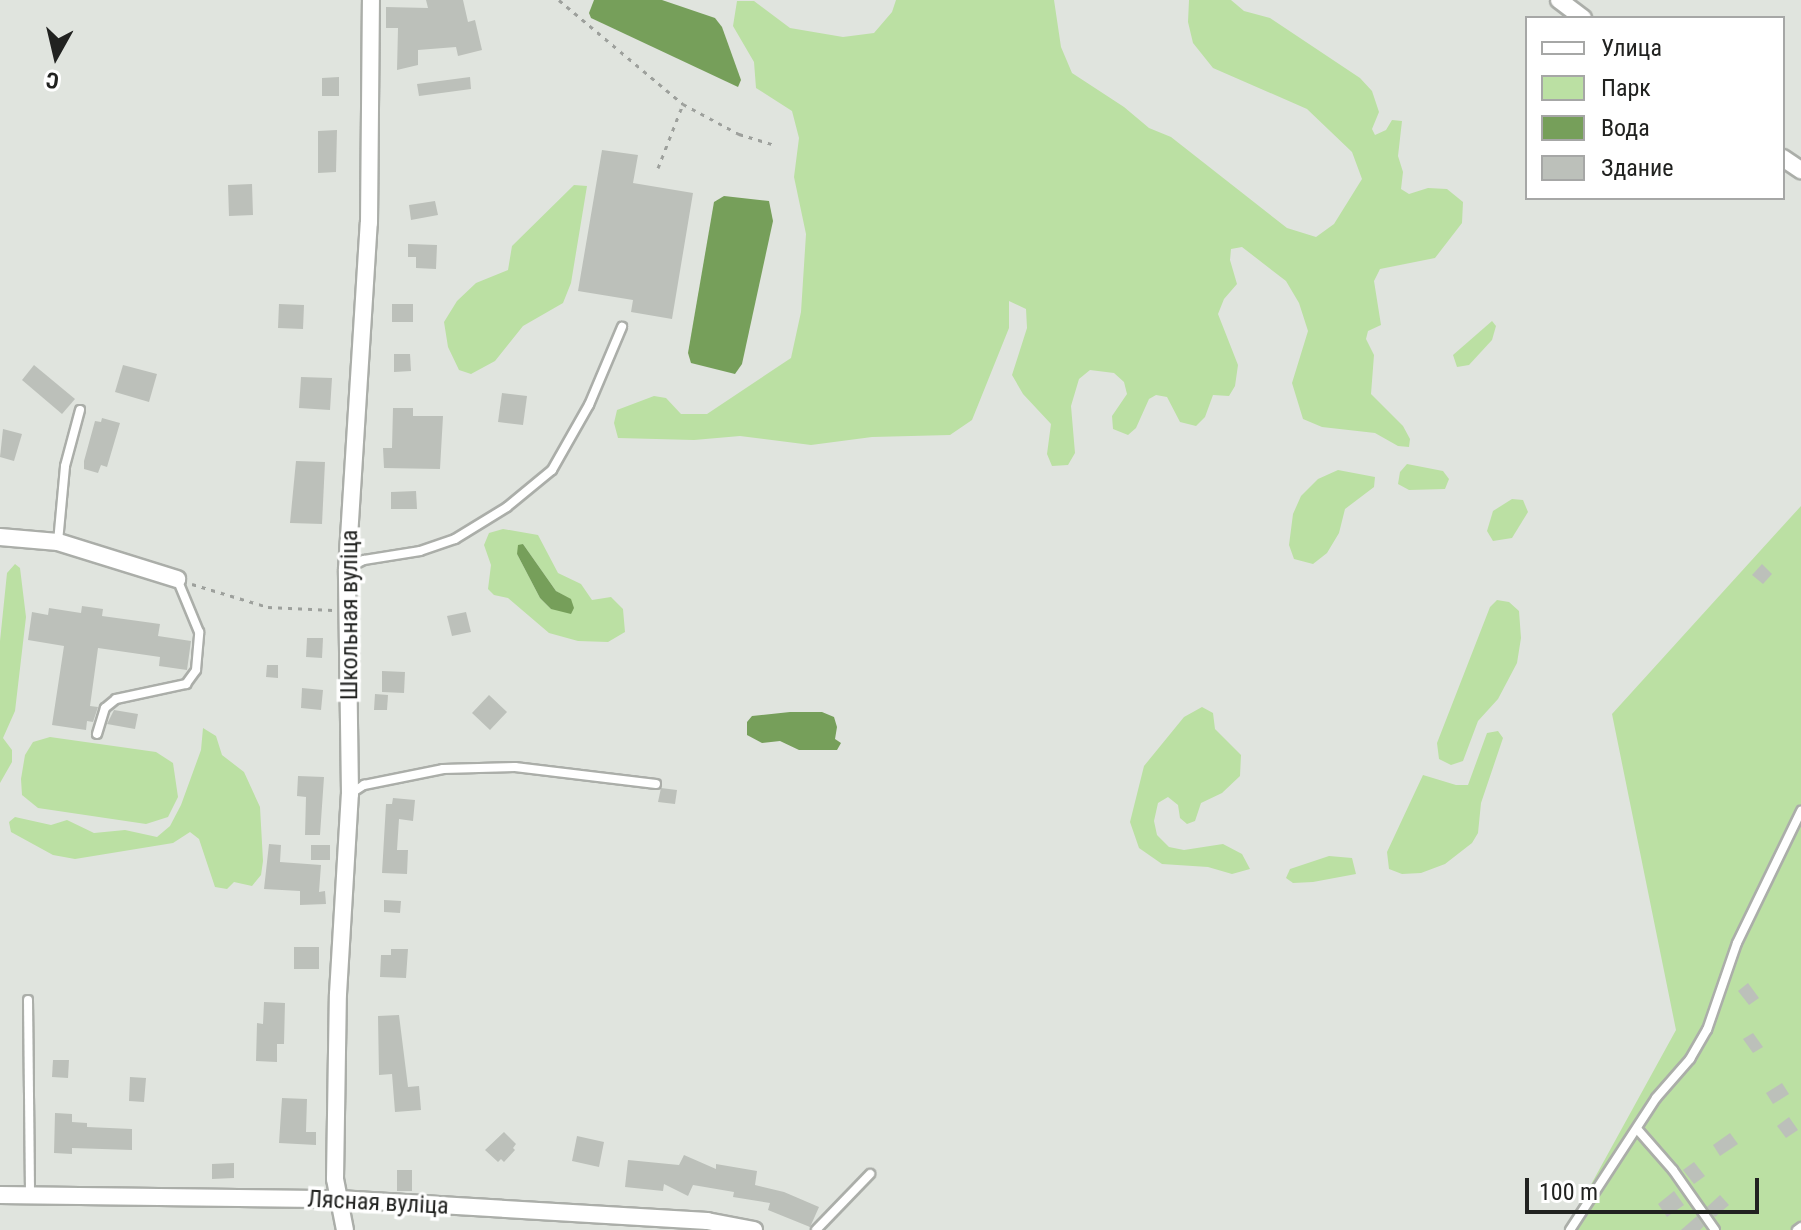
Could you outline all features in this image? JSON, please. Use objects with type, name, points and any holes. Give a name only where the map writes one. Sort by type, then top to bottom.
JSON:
[{"type":"street","name":"Школьная вуліца","points":[[345,1230],[338,1199],[338,994],[350,794],[347,569],[369,223],[371,0]]},
{"type":"street","points":[[1559,0],[1580,16]]},
{"type":"street","points":[[0,537],[58,542],[177,579]]},
{"type":"street","name":"Лясная вуліца","points":[[0,1195],[338,1199],[707,1221],[754,1230]]},
{"type":"lane","points":[[347,569],[364,560],[420,551],[455,539],[507,507],[552,470],[589,405],[622,327]]},
{"type":"lane","points":[[58,542],[65,466],[80,410]]},
{"type":"lane","points":[[97,734],[105,708],[116,699],[186,684],[196,670],[199,632],[177,579]]},
{"type":"lane","points":[[350,794],[364,785],[443,769],[515,767],[656,784]]},
{"type":"lane","points":[[1570,1230],[1656,1098],[1690,1059],[1707,1030],[1737,943],[1801,811]]},
{"type":"lane","points":[[28,1000],[30,1195]]},
{"type":"lane","points":[[1638,1130],[1673,1170],[1715,1230]]},
{"type":"lane","points":[[816,1230],[870,1174]]},
{"type":"path","points":[[559,0],[683,104],[739,134],[774,145]]},
{"type":"path","points":[[658,168],[683,104]]},
{"type":"path","points":[[177,579],[268,607],[349,611]]},
{"type":"green space","points":[[896,0],[1054,0],[1061,47],[1072,73],[1124,107],[1149,128],[1171,137],[1287,228],[1316,237],[1334,224],[1362,179],[1352,152],[1307,109],[1213,68],[1193,43],[1188,22],[1189,0],[1231,0],[1244,11],[1270,18],[1360,78],[1372,91],[1379,112],[1372,129],[1375,135],[1386,130],[1392,120],[1402,121],[1398,156],[1403,172],[1401,189],[1409,194],[1428,188],[1447,189],[1463,202],[1462,223],[1435,258],[1380,269],[1374,281],[1381,325],[1368,331],[1366,339],[1374,355],[1371,394],[1403,426],[1410,439],[1409,447],[1398,446],[1375,433],[1322,427],[1303,419],[1292,383],[1308,331],[1299,303],[1286,281],[1242,247],[1231,249],[1230,260],[1237,284],[1224,299],[1218,314],[1238,365],[1235,386],[1229,396],[1213,395],[1205,417],[1196,426],[1180,422],[1167,397],[1156,395],[1149,399],[1136,428],[1128,435],[1113,429],[1112,416],[1127,394],[1124,382],[1114,373],[1090,370],[1079,379],[1071,406],[1075,453],[1068,465],[1052,466],[1047,454],[1051,424],[1023,394],[1012,375],[1027,328],[1026,309],[1009,301],[1009,328],[972,420],[950,435],[872,437],[811,445],[740,436],[694,440],[618,438],[614,423],[617,410],[654,396],[666,398],[681,414],[707,414],[791,358],[801,312],[806,234],[794,177],[799,138],[792,111],[756,88],[754,62],[733,26],[737,1],[754,1],[790,28],[843,37],[874,33],[892,12]]},
{"type":"green space","points":[[574,185],[587,186],[571,283],[563,303],[523,326],[495,361],[471,374],[459,370],[448,347],[444,322],[457,301],[476,283],[508,270],[512,246]]},
{"type":"green space","points":[[1492,321],[1496,326],[1492,340],[1469,365],[1457,367],[1453,355]]},
{"type":"green space","points":[[1407,464],[1443,471],[1449,479],[1445,489],[1409,490],[1398,484],[1400,472]]},
{"type":"green space","points":[[1338,470],[1375,477],[1374,487],[1345,509],[1339,533],[1327,553],[1313,564],[1294,559],[1289,545],[1293,514],[1301,496],[1318,479]]},
{"type":"green space","points":[[1512,499],[1523,500],[1528,512],[1512,538],[1493,541],[1487,531],[1493,511]]},
{"type":"green space","points":[[1801,506],[1801,1230],[1566,1230],[1676,1030],[1612,714]]},
{"type":"green space","points":[[503,529],[538,535],[558,573],[581,584],[592,600],[611,597],[623,609],[625,632],[608,642],[578,641],[549,633],[508,598],[494,595],[488,589],[491,565],[484,545],[489,533]],"holes":[[[523,544],[556,591],[571,600],[551,609],[540,598],[517,554]]]},
{"type":"green space","points":[[15,564],[20,568],[26,617],[15,711],[3,738],[12,750],[12,762],[0,783],[0,641],[7,573]]},
{"type":"green space","points":[[1497,600],[1509,602],[1519,611],[1521,638],[1517,663],[1498,699],[1478,721],[1463,761],[1451,765],[1439,759],[1437,743],[1490,607]]},
{"type":"green space","points":[[1202,707],[1213,713],[1215,729],[1241,755],[1240,776],[1222,793],[1201,803],[1195,821],[1187,824],[1180,818],[1178,805],[1168,797],[1158,803],[1154,821],[1157,835],[1169,847],[1184,850],[1223,844],[1242,854],[1250,869],[1232,874],[1208,867],[1162,864],[1139,848],[1130,822],[1144,766],[1184,717]]},
{"type":"green space","points":[[203,728],[216,736],[222,755],[244,772],[260,807],[263,861],[261,875],[252,886],[234,882],[227,889],[215,887],[199,839],[190,832],[173,843],[75,859],[53,855],[11,832],[9,822],[15,817],[51,825],[67,820],[94,833],[125,830],[157,837],[170,826],[181,805],[201,750]]},
{"type":"green space","points":[[1498,731],[1503,738],[1481,803],[1478,833],[1472,843],[1445,864],[1421,873],[1402,874],[1389,869],[1387,852],[1423,775],[1456,785],[1468,785],[1487,733]]},
{"type":"green space","points":[[50,737],[156,752],[173,763],[178,797],[168,817],[146,824],[38,808],[22,795],[25,755],[33,742]]},
{"type":"green space","points":[[1329,856],[1352,858],[1356,874],[1313,882],[1293,883],[1286,878],[1290,869]]},
{"type":"water","points":[[594,0],[662,0],[715,18],[722,27],[741,80],[738,87],[591,18],[589,13]]},
{"type":"water","points":[[724,196],[769,201],[773,221],[742,364],[735,374],[691,363],[688,353],[714,202]]},
{"type":"water","points":[[523,544],[556,591],[571,599],[574,608],[571,614],[551,609],[540,598],[517,554],[518,545]]},
{"type":"water","points":[[822,712],[834,717],[837,727],[835,739],[841,743],[837,750],[799,750],[780,741],[762,743],[747,735],[747,722],[752,716]]},
{"type":"building","points":[[426,0],[463,0],[468,22],[475,20],[482,50],[458,56],[456,47],[418,50],[418,65],[397,70],[398,28],[386,28],[386,7],[428,8]]},
{"type":"building","points":[[339,77],[339,96],[322,96],[322,78]]},
{"type":"building","points":[[470,77],[471,89],[419,96],[417,84]]},
{"type":"building","points":[[337,130],[336,172],[318,173],[318,131]]},
{"type":"building","points":[[602,150],[638,155],[633,183],[693,193],[672,319],[631,312],[633,300],[578,291]]},
{"type":"building","points":[[252,184],[253,215],[229,216],[228,185]]},
{"type":"building","points":[[435,201],[438,215],[411,220],[409,205]]},
{"type":"building","points":[[408,244],[437,245],[436,269],[416,268],[416,257],[408,257]]},
{"type":"building","points":[[279,304],[304,305],[303,329],[278,328]]},
{"type":"building","points":[[392,304],[413,304],[413,322],[392,322]]},
{"type":"building","points":[[394,354],[410,354],[411,371],[394,372]]},
{"type":"building","points":[[34,365],[75,399],[62,414],[22,380]]},
{"type":"building","points":[[123,365],[157,374],[149,402],[115,392]]},
{"type":"building","points":[[301,377],[332,378],[330,410],[299,408]]},
{"type":"building","points":[[502,393],[527,396],[523,425],[498,422]]},
{"type":"building","points":[[393,408],[413,408],[413,416],[443,416],[440,469],[384,468],[383,448],[392,448]]},
{"type":"building","points":[[102,418],[120,423],[107,467],[101,465],[98,473],[84,469],[84,461],[95,421],[101,422]]},
{"type":"building","points":[[3,429],[22,434],[14,461],[0,457]]},
{"type":"building","points":[[296,461],[325,462],[322,524],[290,523]]},
{"type":"building","points":[[416,491],[417,509],[391,509],[391,492]]},
{"type":"building","points":[[1762,564],[1772,574],[1763,584],[1752,575]]},
{"type":"building","points":[[82,606],[103,609],[102,616],[160,624],[158,636],[191,641],[187,670],[159,666],[160,657],[98,648],[90,706],[98,707],[93,722],[87,721],[86,730],[52,725],[64,646],[28,640],[32,612],[48,615],[49,608],[81,613]]},
{"type":"building","points":[[466,612],[471,632],[452,636],[447,616]]},
{"type":"building","points":[[307,638],[323,638],[322,658],[306,657]]},
{"type":"building","points":[[267,665],[278,665],[278,678],[266,677]]},
{"type":"building","points":[[382,671],[405,672],[404,693],[382,692]]},
{"type":"building","points":[[302,688],[323,690],[321,710],[301,708]]},
{"type":"building","points":[[375,694],[388,695],[387,710],[374,710]]},
{"type":"building","points":[[489,695],[507,712],[490,730],[472,713]]},
{"type":"building","points":[[114,710],[138,714],[135,729],[107,724]]},
{"type":"building","points":[[298,776],[324,777],[320,835],[305,835],[306,797],[297,796]]},
{"type":"building","points":[[661,788],[677,790],[675,804],[658,802]]},
{"type":"building","points":[[393,798],[415,800],[413,821],[399,819],[397,850],[408,850],[407,874],[382,873],[386,804],[392,804]]},
{"type":"building","points":[[269,844],[281,845],[280,862],[321,865],[319,892],[325,891],[326,904],[300,905],[300,891],[264,889]]},
{"type":"building","points":[[311,845],[330,845],[330,860],[311,860]]},
{"type":"building","points":[[384,900],[401,901],[400,913],[384,912]]},
{"type":"building","points":[[294,947],[319,947],[319,969],[294,969]]},
{"type":"building","points":[[391,949],[408,949],[406,978],[380,977],[381,955],[391,955]]},
{"type":"building","points":[[1748,983],[1759,998],[1749,1005],[1738,991]]},
{"type":"building","points":[[264,1002],[285,1003],[284,1044],[277,1044],[277,1062],[256,1061],[257,1023],[263,1024]]},
{"type":"building","points":[[399,1015],[408,1087],[419,1086],[421,1110],[395,1112],[392,1074],[379,1075],[378,1016]]},
{"type":"building","points":[[1753,1033],[1763,1047],[1753,1053],[1743,1039]]},
{"type":"building","points":[[53,1060],[69,1060],[68,1078],[52,1077]]},
{"type":"building","points":[[130,1077],[146,1078],[144,1102],[129,1101]]},
{"type":"building","points":[[1782,1083],[1789,1094],[1773,1104],[1766,1093]]},
{"type":"building","points":[[282,1098],[307,1099],[306,1132],[316,1132],[316,1145],[279,1143]]},
{"type":"building","points":[[55,1113],[72,1114],[72,1122],[87,1123],[87,1127],[132,1129],[132,1150],[72,1148],[72,1154],[54,1153]]},
{"type":"building","points":[[1789,1117],[1798,1130],[1786,1138],[1777,1126]]},
{"type":"building","points":[[504,1132],[516,1144],[515,1150],[504,1162],[501,1159],[498,1162],[485,1150]]},
{"type":"building","points":[[1730,1133],[1738,1144],[1720,1156],[1713,1145]]},
{"type":"building","points":[[577,1136],[604,1142],[599,1167],[572,1161]]},
{"type":"building","points":[[684,1155],[716,1169],[716,1164],[757,1171],[755,1185],[784,1192],[819,1207],[810,1227],[768,1210],[770,1203],[733,1197],[734,1192],[693,1185],[688,1196],[664,1184],[663,1191],[625,1187],[628,1160],[679,1165]]},
{"type":"building","points":[[1694,1162],[1705,1176],[1694,1184],[1683,1170]]},
{"type":"building","points":[[234,1163],[234,1178],[212,1179],[212,1164]]},
{"type":"building","points":[[397,1170],[412,1170],[412,1191],[397,1191]]},
{"type":"building","points":[[1674,1191],[1684,1205],[1667,1217],[1658,1204]]},
{"type":"building","points":[[1720,1195],[1729,1205],[1715,1217],[1707,1207]]},
{"type":"building","points":[[1697,1216],[1704,1226],[1700,1230],[1681,1230]]}]
